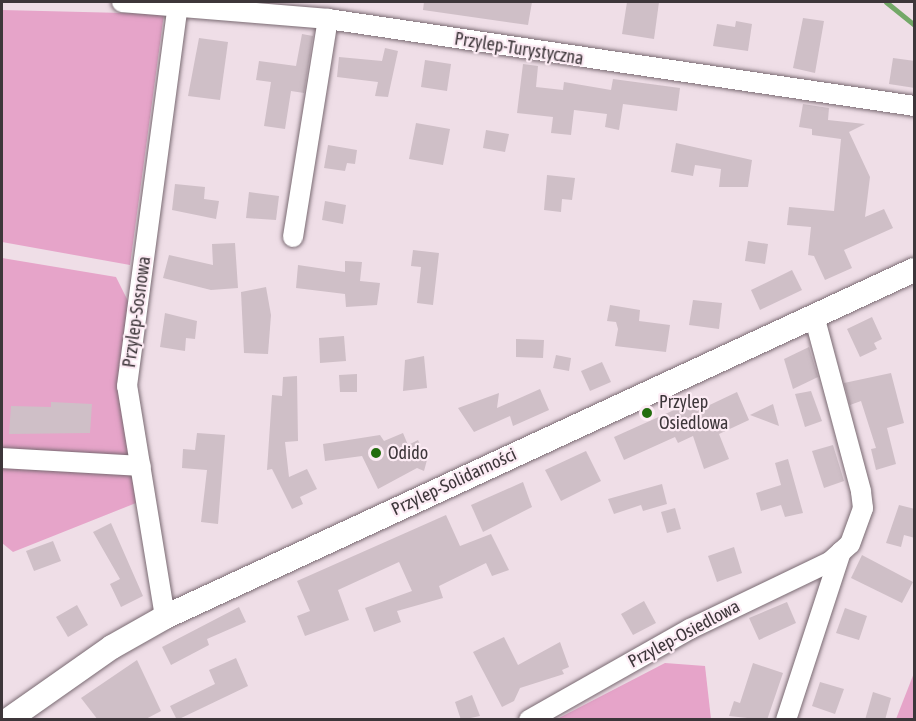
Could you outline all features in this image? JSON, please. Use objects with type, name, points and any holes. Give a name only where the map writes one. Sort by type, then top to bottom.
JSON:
[{"type":"main road","name":"Przylep-Solidarności","points":[[8,720],[112,647],[165,617],[915,270]]},
{"type":"street","name":"Przylep-Turystyczna","points":[[122,2],[328,19],[915,106]]},
{"type":"street","name":"Przylep-Sosnowa","points":[[165,617],[128,386],[178,5]]},
{"type":"street","points":[[292,237],[328,19]]},
{"type":"street","name":"Przylep-Osiedlowa","points":[[786,720],[841,552],[858,527],[861,491],[814,316]]},
{"type":"street","points":[[2,458],[141,466]]},
{"type":"street","name":"Przylep-Osiedlowa","points":[[529,720],[841,552]]},
{"type":"shaded area","points":[[2,10],[164,14],[130,265],[2,242]]},
{"type":"shaded area","points":[[2,258],[116,277],[128,301],[122,403],[136,503],[13,552],[2,543]]},
{"type":"shaded area","points":[[665,663],[705,666],[711,719],[557,719]]},
{"type":"shaded area","points":[[914,673],[914,719],[896,719]]},
{"type":"building","points":[[424,2],[532,2],[528,25],[423,10]]},
{"type":"building","points":[[627,2],[659,2],[654,39],[622,34]]},
{"type":"building","points":[[803,18],[824,21],[815,73],[793,68]]},
{"type":"building","points":[[736,21],[752,24],[748,51],[713,46],[717,24],[735,27]]},
{"type":"building","points":[[302,34],[313,36],[304,93],[291,91],[285,129],[264,126],[271,82],[256,80],[259,61],[296,66]]},
{"type":"building","points":[[199,38],[228,42],[220,100],[188,96]]},
{"type":"building","points":[[385,48],[398,51],[388,97],[375,96],[378,82],[337,77],[339,57],[382,61]]},
{"type":"building","points":[[893,58],[915,61],[915,88],[889,84]]},
{"type":"building","points":[[425,60],[451,64],[447,91],[421,87]]},
{"type":"building","points":[[523,64],[538,66],[536,87],[563,90],[564,82],[611,90],[613,79],[680,88],[677,111],[623,104],[619,130],[605,127],[607,114],[574,110],[571,135],[551,133],[553,117],[517,113]]},
{"type":"building","points":[[803,104],[829,108],[828,120],[865,124],[849,132],[870,177],[865,217],[884,209],[893,228],[844,250],[852,268],[825,280],[814,256],[808,255],[811,227],[787,225],[789,207],[834,211],[841,139],[812,135],[812,129],[799,127]]},
{"type":"building","points":[[416,123],[450,129],[443,165],[409,159]]},
{"type":"building","points":[[486,130],[509,134],[505,152],[483,148]]},
{"type":"building","points":[[676,143],[752,160],[748,187],[719,187],[721,169],[695,165],[693,176],[671,172]]},
{"type":"building","points":[[328,145],[357,150],[355,164],[347,163],[345,171],[324,168]]},
{"type":"building","points":[[547,175],[575,178],[572,200],[562,199],[561,212],[544,210]]},
{"type":"building","points":[[175,184],[205,187],[204,199],[219,201],[216,219],[172,210]]},
{"type":"building","points":[[249,192],[279,196],[276,220],[246,218]]},
{"type":"building","points":[[325,201],[346,205],[343,224],[322,220]]},
{"type":"building","points":[[748,241],[768,244],[765,264],[745,261]]},
{"type":"building","points":[[235,243],[238,288],[211,290],[163,278],[169,255],[213,265],[212,244]]},
{"type":"building","points":[[413,250],[439,253],[433,305],[417,303],[421,267],[411,266]]},
{"type":"building","points":[[345,261],[362,262],[360,281],[380,283],[377,305],[346,307],[345,294],[296,288],[298,265],[345,272]]},
{"type":"building","points":[[792,270],[802,290],[760,310],[751,290]]},
{"type":"building","points":[[266,287],[271,315],[268,354],[244,353],[241,292]]},
{"type":"building","points":[[693,300],[722,303],[719,329],[689,325]]},
{"type":"building","points":[[610,305],[640,310],[639,321],[670,325],[666,352],[615,346],[618,329],[616,322],[607,321]]},
{"type":"building","points":[[165,313],[197,321],[195,339],[186,338],[185,351],[160,347]]},
{"type":"building","points":[[872,317],[882,339],[874,343],[877,349],[860,357],[847,329]]},
{"type":"building","points":[[344,336],[346,361],[320,363],[319,338]]},
{"type":"building","points":[[516,339],[544,340],[543,358],[516,357]]},
{"type":"building","points":[[809,347],[818,377],[793,389],[784,359]]},
{"type":"building","points":[[556,355],[571,358],[569,371],[553,368]]},
{"type":"building","points":[[424,356],[427,388],[403,391],[405,360]]},
{"type":"building","points":[[602,362],[611,382],[590,391],[581,371]]},
{"type":"building","points":[[891,373],[904,423],[887,428],[896,464],[876,470],[871,449],[876,448],[861,401],[850,405],[844,383]]},
{"type":"building","points":[[357,374],[357,392],[340,392],[339,375]]},
{"type":"building","points":[[297,376],[298,441],[285,442],[289,477],[307,469],[317,489],[300,497],[303,504],[292,509],[272,469],[267,470],[272,395],[282,396],[283,377]]},
{"type":"building","points":[[540,389],[549,410],[513,426],[510,416],[474,432],[458,408],[499,393],[497,408]]},
{"type":"building","points":[[811,391],[822,421],[805,427],[795,394]]},
{"type":"building","points":[[737,392],[749,420],[719,434],[729,459],[704,469],[693,436],[678,443],[675,437],[624,460],[614,437],[692,402],[697,411]]},
{"type":"building","points":[[51,402],[92,404],[90,433],[9,434],[11,406],[51,407]]},
{"type":"building","points":[[773,404],[779,426],[750,415]]},
{"type":"building","points":[[197,433],[225,435],[218,524],[201,522],[207,470],[182,468],[183,449],[195,450]]},
{"type":"building","points":[[403,433],[408,445],[418,440],[427,460],[424,471],[417,468],[378,489],[362,456],[325,461],[323,444],[380,435],[384,441]]},
{"type":"building","points":[[833,445],[844,481],[824,488],[812,451]]},
{"type":"building","points":[[586,451],[601,481],[561,501],[545,470]]},
{"type":"building","points":[[788,459],[803,513],[785,517],[781,505],[761,511],[756,493],[781,485],[775,463]]},
{"type":"building","points":[[523,482],[532,507],[483,532],[471,505]]},
{"type":"building","points":[[662,484],[667,504],[643,511],[641,505],[614,514],[608,499]]},
{"type":"building","points":[[899,505],[915,509],[915,538],[904,535],[901,547],[886,543]]},
{"type":"building","points":[[675,508],[681,529],[667,533],[661,512]]},
{"type":"building","points":[[446,515],[460,546],[491,534],[509,570],[492,576],[486,563],[439,586],[443,598],[397,611],[401,622],[374,632],[365,608],[412,591],[399,562],[338,590],[349,620],[305,636],[297,616],[310,611],[297,581]]},
{"type":"building","points":[[111,523],[143,596],[121,607],[110,584],[120,579],[93,532]]},
{"type":"building","points":[[53,541],[61,561],[34,571],[26,551]]},
{"type":"building","points":[[734,547],[742,573],[717,582],[708,556]]},
{"type":"building","points":[[862,555],[913,582],[902,603],[851,578]]},
{"type":"building","points":[[644,601],[656,623],[633,635],[621,614]]},
{"type":"building","points":[[787,602],[796,623],[759,640],[749,618]]},
{"type":"building","points":[[77,605],[88,625],[68,637],[56,617]]},
{"type":"building","points":[[239,607],[246,622],[207,639],[209,645],[171,665],[162,647]]},
{"type":"building","points":[[845,608],[867,616],[859,640],[836,633]]},
{"type":"building","points":[[504,637],[518,665],[560,642],[569,667],[562,670],[564,674],[520,688],[514,701],[502,707],[473,652]]},
{"type":"building","points":[[236,658],[248,686],[177,720],[170,706],[215,684],[209,670]]},
{"type":"building","points":[[137,660],[161,711],[144,720],[98,720],[81,698]]},
{"type":"building","points":[[753,663],[783,673],[767,720],[729,716],[734,701],[740,703]]},
{"type":"building","points":[[820,682],[844,689],[835,714],[812,706]]},
{"type":"building","points":[[873,692],[891,698],[885,720],[865,720]]},
{"type":"building","points":[[472,695],[480,716],[461,720],[455,702]]},
{"type":"waterway","points":[[886,2],[914,25]]},
{"type":"place","name":"Przylep Osiedlowa","points":[[647,413]]},
{"type":"place","name":"Odido","points":[[376,453]]}]
